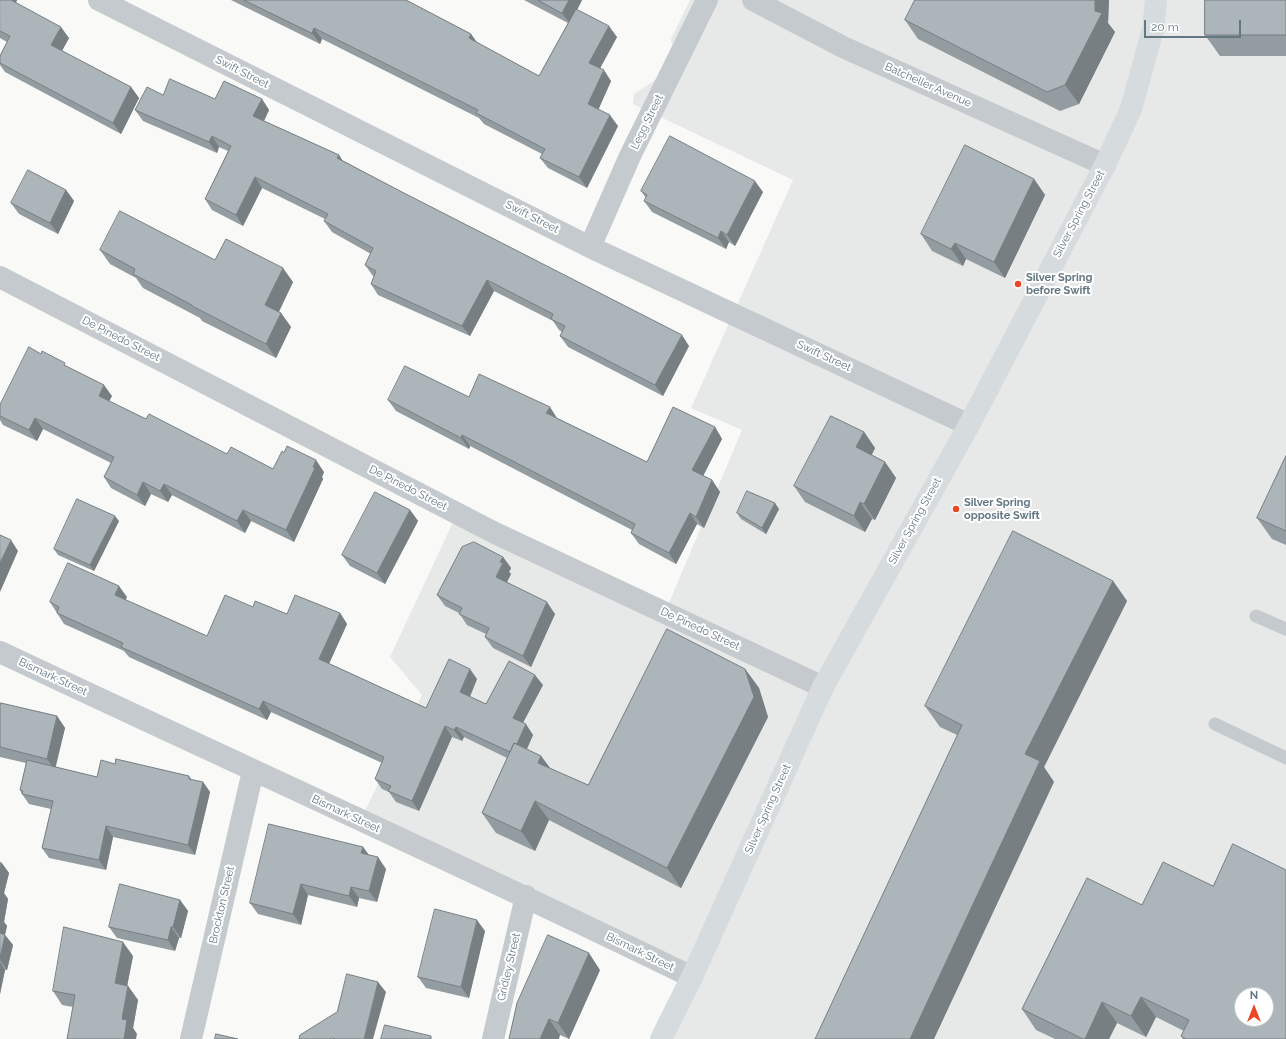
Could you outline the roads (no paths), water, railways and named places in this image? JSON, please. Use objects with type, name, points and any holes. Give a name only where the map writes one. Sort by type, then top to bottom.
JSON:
[{"type":"main road","name":"Silver Spring Street","points":[[661,1039],[692,977],[823,686],[969,424],[1105,165],[1131,109],[1153,29],[1156,0]]},
{"type":"street","name":"Swift Street","points":[[99,0],[590,247],[969,424]]},
{"type":"street","name":"Legg Street","points":[[590,247],[630,156],[707,0]]},
{"type":"street","name":"Batcheller Avenue","points":[[753,0],[843,47],[1105,165]]},
{"type":"street","name":"De Pinedo Street","points":[[0,277],[495,533],[823,686]]},
{"type":"street","name":"Bismark Street","points":[[0,652],[253,771],[526,896],[692,977]]},
{"type":"street","name":"Brockton Street","points":[[191,1039],[253,771]]},
{"type":"street","name":"Gridley Street","points":[[493,1039],[526,896]]},
{"type":"lane","points":[[1256,616],[1286,629]]},
{"type":"lane","points":[[1215,724],[1286,758]]},
{"type":"place","name":"Silver Spring before Swift","points":[[1018,284]]},
{"type":"place","name":"Silver Spring opposite Swift","points":[[956,509]]}]
